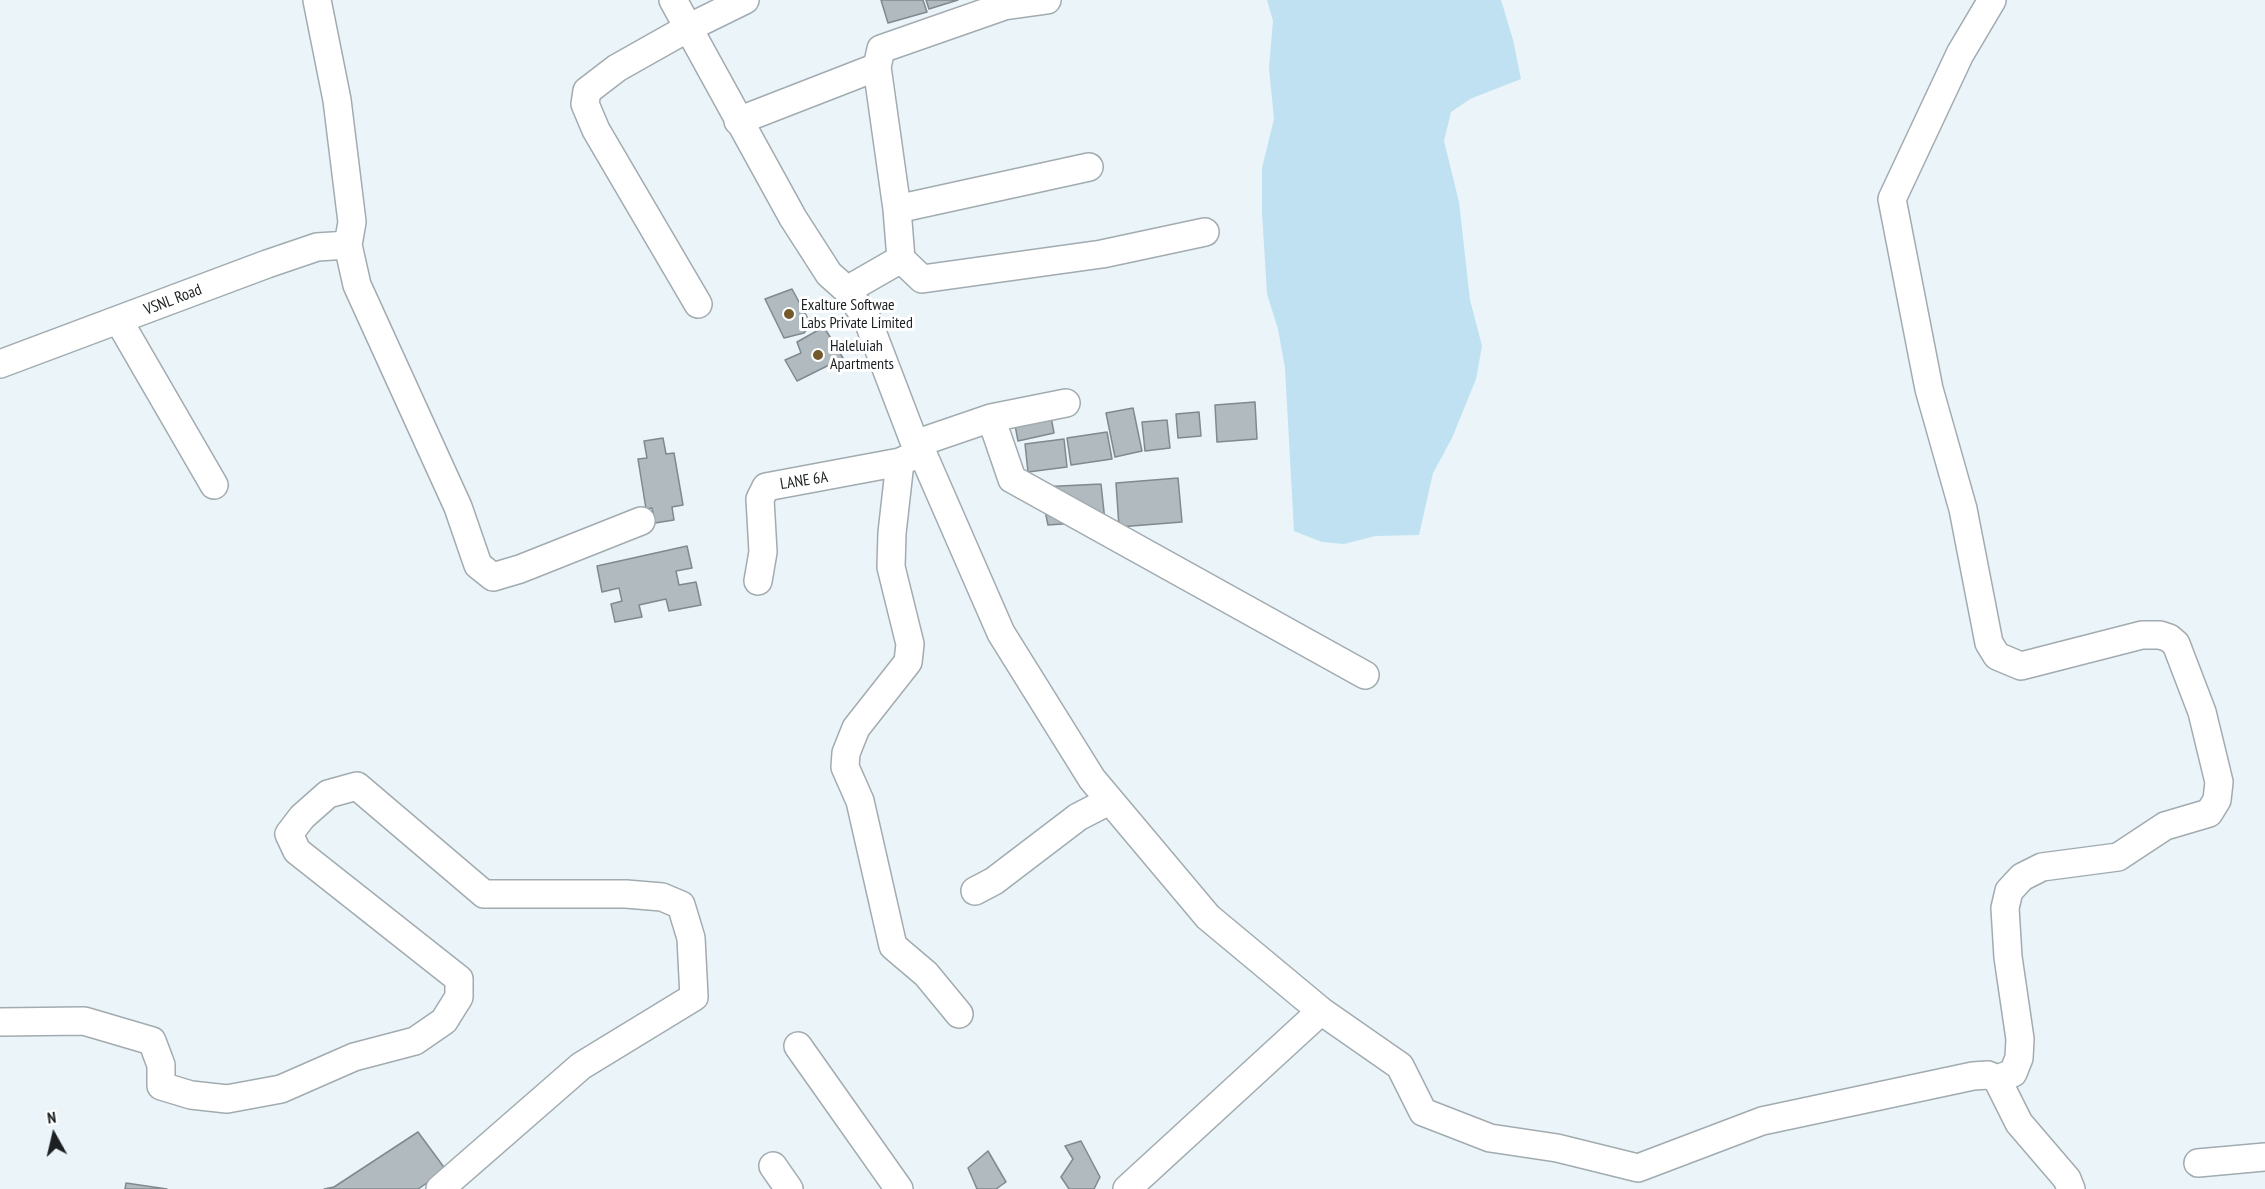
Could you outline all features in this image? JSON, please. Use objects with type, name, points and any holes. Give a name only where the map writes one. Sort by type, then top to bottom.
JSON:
[{"type":"street","points":[[317,0],[337,100],[352,222],[348,245],[357,285],[458,507],[478,565],[493,577],[520,569],[641,521]]},
{"type":"street","points":[[673,0],[738,122],[793,218],[829,274],[847,290],[868,321],[912,452],[1001,633],[1092,779],[1208,917],[1321,1011],[1400,1066],[1423,1112],[1490,1138],[1557,1149],[1638,1168],[1762,1121],[1973,1076],[1988,1075],[1997,1079],[2019,1123],[2067,1179],[2071,1189]]},
{"type":"street","points":[[698,304],[596,130],[585,104],[587,91],[617,68],[688,28],[745,0]]},
{"type":"street","points":[[1047,0],[1004,6],[881,49],[877,67],[897,209],[901,259],[922,279],[1102,254],[1205,232]]},
{"type":"street","points":[[1992,0],[1960,54],[1892,199],[1929,389],[1963,508],[1989,643],[1997,656],[2021,666],[2142,636],[2160,635],[2169,638],[2176,644],[2181,655],[2202,712],[2219,782],[2217,800],[2209,813],[2165,826],[2118,857],[2042,867],[2022,877],[2009,891],[2006,909],[2008,947],[2020,1039],[2019,1058],[2013,1073],[1997,1079]]},
{"type":"street","points":[[738,122],[877,67]]},
{"type":"street","points":[[897,209],[1089,167]]},
{"type":"street","name":"VSNL Road","points":[[0,364],[317,247],[348,245]]},
{"type":"street","points":[[847,290],[901,259]]},
{"type":"street","points":[[119,321],[214,485]]},
{"type":"street","points":[[912,452],[991,418],[1066,403]]},
{"type":"street","points":[[991,418],[1012,479],[1365,675]]},
{"type":"street","points":[[912,452],[891,567],[910,644],[908,662],[856,728],[846,753],[845,767],[860,801],[893,946],[926,974],[959,1014]]},
{"type":"street","name":"LANE 6A","points":[[758,581],[763,552],[760,499],[766,487],[912,452]]},
{"type":"street","points":[[0,1022],[84,1021],[152,1041],[161,1065],[161,1086],[191,1095],[227,1098],[281,1089],[354,1057],[414,1041],[444,1020],[459,997],[459,979],[297,851],[289,834],[302,817],[328,794],[357,786],[484,894],[626,894],[662,897],[681,905],[691,938],[694,998],[580,1066],[440,1189]]},
{"type":"street","points":[[975,891],[994,881],[1078,817],[1109,801]]},
{"type":"street","points":[[1127,1189],[1321,1011]]},
{"type":"street","points":[[798,1046],[898,1189]]},
{"type":"street","points":[[2198,1163],[2265,1157]]},
{"type":"street","points":[[773,1166],[789,1189]]},
{"type":"shaded area","points":[[1267,0],[1501,0],[1513,40],[1521,79],[1470,99],[1451,112],[1444,141],[1459,202],[1470,300],[1482,346],[1476,379],[1452,438],[1433,473],[1419,535],[1375,536],[1344,544],[1322,542],[1294,531],[1285,368],[1278,329],[1267,294],[1262,212],[1262,168],[1274,119],[1269,68],[1273,21]]},
{"type":"building","points":[[881,0],[923,0],[927,12],[888,23]]},
{"type":"building","points":[[926,0],[958,0],[929,9]]},
{"type":"building","name":"Exalture Softwae Labs Private Limited","points":[[792,289],[811,324],[804,333],[784,338],[765,299]]},
{"type":"building","name":"Haleluiah Apartments","points":[[822,328],[827,332],[843,358],[797,381],[785,360],[801,353],[797,342]]},
{"type":"building","points":[[1255,402],[1257,439],[1217,442],[1215,405]]},
{"type":"building","points":[[1133,408],[1142,451],[1115,457],[1106,413]]},
{"type":"building","points":[[1050,412],[1054,433],[1018,441],[1014,420]]},
{"type":"building","points":[[1199,412],[1201,436],[1178,438],[1176,414]]},
{"type":"building","points":[[1167,420],[1170,448],[1145,451],[1142,422]]},
{"type":"building","points":[[1107,432],[1112,459],[1071,465],[1067,438]]},
{"type":"building","points":[[663,438],[666,454],[674,453],[683,505],[672,507],[674,520],[655,523],[652,508],[646,509],[638,459],[647,458],[644,441]]},
{"type":"building","points":[[1064,439],[1067,467],[1028,472],[1025,444]]},
{"type":"building","points":[[1178,478],[1182,522],[1119,527],[1116,483]]},
{"type":"building","points":[[1101,484],[1105,521],[1048,525],[1040,487]]},
{"type":"building","points":[[687,546],[692,568],[676,571],[679,585],[696,582],[701,605],[669,611],[666,599],[639,605],[642,617],[615,622],[611,604],[622,601],[619,588],[602,592],[597,566]]},
{"type":"building","points":[[418,1132],[446,1170],[418,1189],[324,1189],[334,1187]]},
{"type":"building","points":[[1081,1141],[1100,1177],[1094,1189],[1069,1189],[1061,1177],[1073,1159],[1065,1146]]},
{"type":"building","points":[[988,1151],[1006,1182],[996,1189],[977,1189],[968,1168]]},
{"type":"building","points":[[126,1183],[167,1189],[125,1189]]},
{"type":"place","name":"Exalture Softwae Labs Private Limited","points":[[789,314]]},
{"type":"place","name":"Haleluiah Apartments","points":[[818,355]]}]
